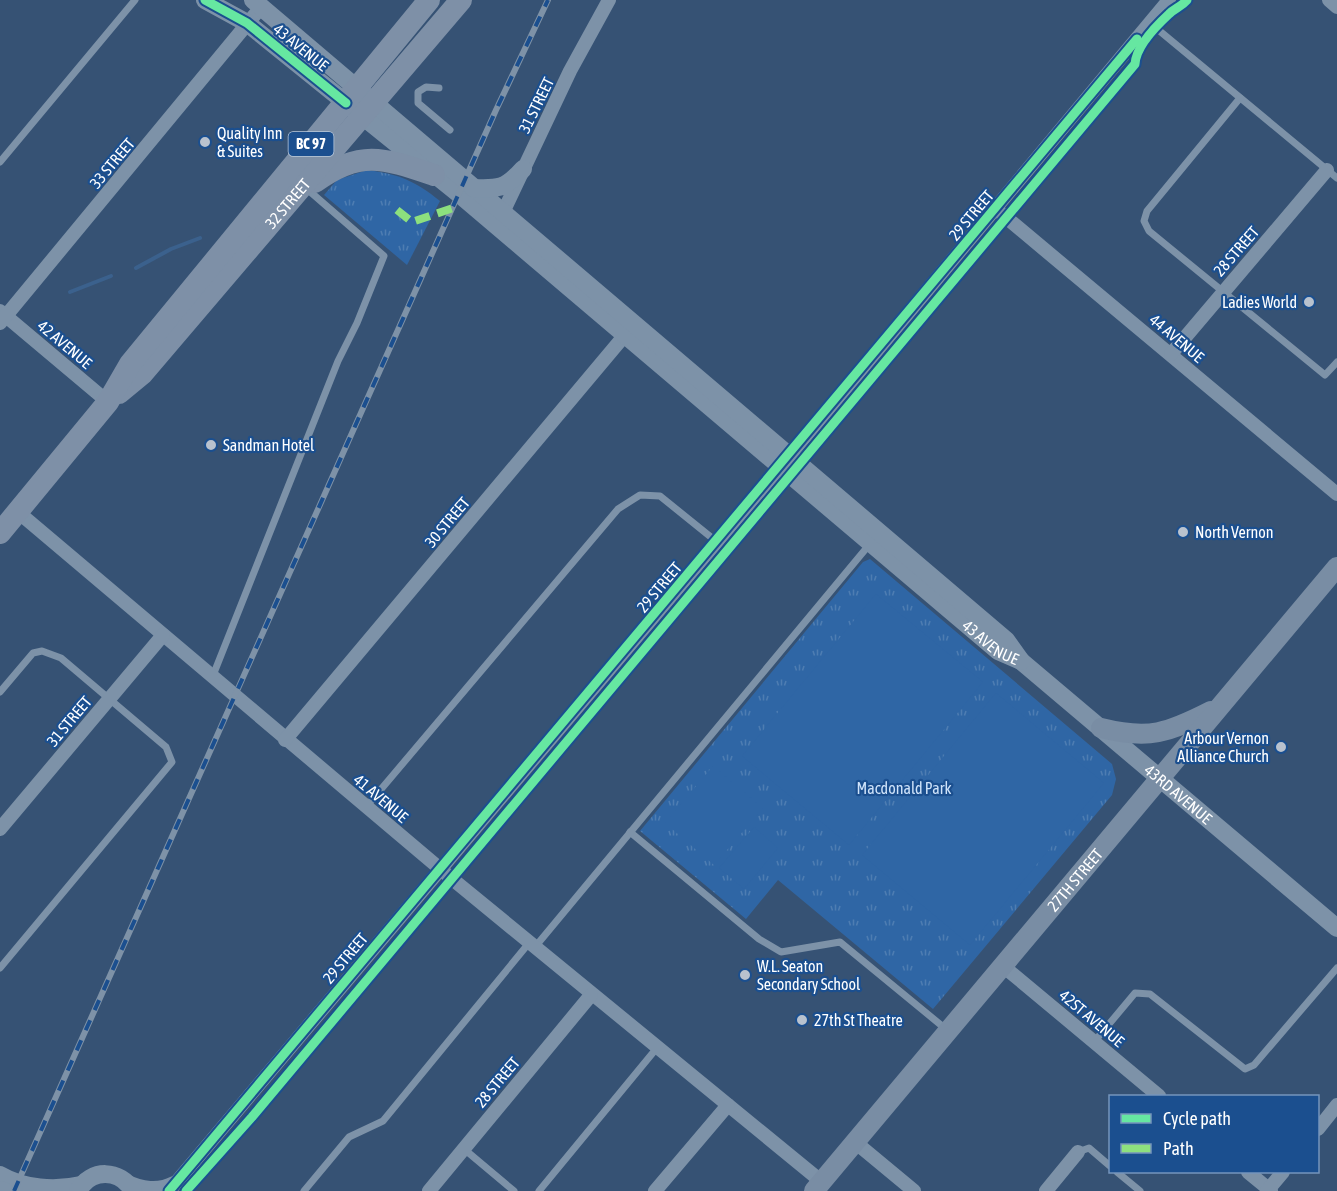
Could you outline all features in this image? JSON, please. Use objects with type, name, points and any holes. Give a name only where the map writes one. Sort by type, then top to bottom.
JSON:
[{"type":"highway","name":"32 STREET","points":[[108,402],[142,374],[287,203],[360,102],[429,0]]},
{"type":"highway","name":"32 STREET","points":[[0,533],[108,402],[130,364],[360,102],[461,0]]},
{"type":"highway","points":[[287,203],[334,169],[348,162],[363,159],[386,161],[434,175]]},
{"type":"main road","name":"27TH STREET","points":[[818,1187],[1337,567]]},
{"type":"main road","points":[[1101,728],[1128,735],[1152,735],[1173,730],[1219,707]]},
{"type":"street","name":"43 AVENUE","points":[[205,0],[247,23],[360,102],[473,188],[500,220]]},
{"type":"street","name":"31 STREET","points":[[500,220],[570,71],[609,0]]},
{"type":"street","name":"29 STREET","points":[[169,1191],[717,542],[1169,0]]},
{"type":"street","points":[[1329,0],[1337,7]]},
{"type":"street","name":"43 AVENUE","points":[[258,3],[434,175],[500,220],[785,461],[1006,640],[1021,661]]},
{"type":"street","name":"33 STREET","points":[[2,317],[247,23],[258,3]]},
{"type":"street","points":[[473,188],[500,188],[510,184],[523,169]]},
{"type":"street","name":"28 STREET","points":[[1171,354],[1223,291],[1332,174]]},
{"type":"street","name":"44 AVENUE","points":[[996,209],[1337,494]]},
{"type":"street","name":"42 AVENUE","points":[[2,317],[108,402]]},
{"type":"street","name":"30 STREET","points":[[285,740],[629,331]]},
{"type":"street","name":"43 AVENUE","points":[[785,461],[871,543],[998,651],[1021,661]]},
{"type":"street","name":"41 AVENUE","points":[[18,512],[285,740],[591,995],[728,1105],[818,1187]]},
{"type":"street","name":"31 STREET","points":[[0,829],[163,635]]},
{"type":"street","name":"43RD AVENUE","points":[[1021,661],[1337,928]]},
{"type":"street","name":"42ST AVENUE","points":[[1003,966],[1158,1095]]},
{"type":"street","name":"28 STREET","points":[[429,1191],[591,995]]},
{"type":"street","points":[[656,1191],[728,1105]]},
{"type":"street","points":[[1319,1127],[1337,1105]]},
{"type":"street","points":[[855,1142],[914,1191]]},
{"type":"street","points":[[1046,1191],[1078,1152]]},
{"type":"street","points":[[1249,1173],[1269,1190],[1282,1173]]},
{"type":"street","points":[[0,1175],[18,1182],[54,1190],[80,1188],[98,1174],[108,1174],[130,1186]]},
{"type":"street","name":"29 STREET","points":[[130,1186],[163,1189],[183,1177]]},
{"type":"lane","points":[[0,162],[135,0]]},
{"type":"lane","points":[[1150,23],[1332,174]]},
{"type":"lane","points":[[439,88],[426,87],[418,92],[418,103],[450,130]]},
{"type":"lane","points":[[1240,98],[1147,211],[1144,221],[1149,231],[1325,375],[1337,362]]},
{"type":"lane","points":[[212,678],[338,361],[357,323],[384,256],[307,189]]},
{"type":"lane","points":[[366,807],[618,509],[640,495],[660,496],[717,542]]},
{"type":"lane","points":[[304,1191],[349,1137],[382,1121],[630,832],[871,543]]},
{"type":"lane","points":[[0,692],[33,653],[42,651],[61,658],[166,747],[172,762],[0,968]]},
{"type":"lane","points":[[630,832],[759,939],[781,952],[840,942],[949,1031]]},
{"type":"lane","points":[[1094,1042],[1135,993],[1150,994],[1245,1069],[1254,1065],[1337,968]]},
{"type":"lane","points":[[538,1191],[657,1049]]},
{"type":"lane","points":[[1078,1152],[1089,1148],[1109,1165]]},
{"type":"lane","points":[[464,1149],[514,1191]]},
{"type":"lane","points":[[1118,1173],[1140,1191]]},
{"type":"green space","points":[[367,170],[406,180],[423,188],[440,201],[407,265],[324,195],[337,180]]},
{"type":"green space","name":"Macdonald Park","points":[[870,559],[1112,764],[1116,779],[1112,795],[933,1009],[778,880],[746,919],[640,831],[863,562]]},
{"type":"green space","points":[[876,594],[983,682],[849,845],[742,756]]},
{"type":"green space","points":[[996,693],[1104,783],[970,945],[862,855]]},
{"type":"green space","points":[[713,766],[763,808],[714,865],[665,823]]},
{"type":"green space","points":[[754,827],[778,848],[744,889],[719,868]]},
{"type":"waterway","points":[[136,268],[171,249],[200,238]]},
{"type":"waterway","points":[[70,292],[111,276]]},
{"type":"railway","points":[[14,1191],[496,110],[548,0]]},
{"type":"marked path","points":[[397,210],[412,222],[453,208]]},
{"type":"cycle path","points":[[205,0],[247,23],[346,103]]},
{"type":"cycle path","points":[[186,1191],[252,1117],[1135,64],[1139,51],[1153,31],[1171,12],[1187,0]]},
{"type":"cycle path","points":[[169,1191],[1137,39]]},
{"type":"place","name":"Quality Inn & Suites","points":[[205,142]]},
{"type":"place","name":"Ladies World","points":[[1309,302]]},
{"type":"place","name":"Sandman Hotel","points":[[211,445]]},
{"type":"place","name":"North Vernon","points":[[1183,532]]},
{"type":"place","name":"Arbour Vernon Alliance Church","points":[[1281,747]]},
{"type":"place","name":"W.L. Seaton Secondary School","points":[[745,975]]},
{"type":"place","name":"27th St Theatre","points":[[802,1020]]}]
